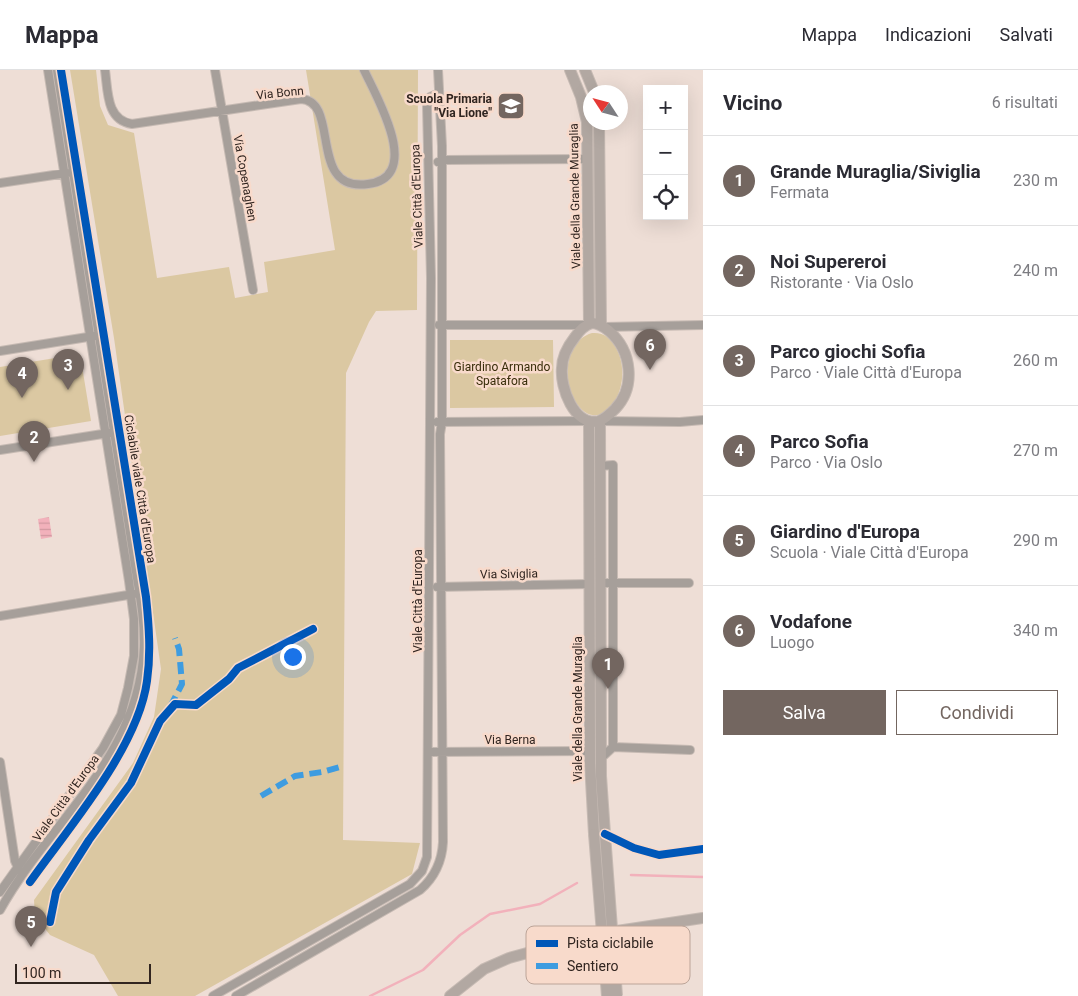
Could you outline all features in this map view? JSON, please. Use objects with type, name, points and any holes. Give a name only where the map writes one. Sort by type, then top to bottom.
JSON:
[{"type":"street","name":"Viale Città d'Europa","points":[[0,910],[110,755],[131,715],[139,686],[143,655],[144,637],[135,594],[109,432],[90,336],[48,70]]},
{"type":"street","name":"Viale Città d'Europa","points":[[57,70],[99,335],[109,432]]},
{"type":"street","name":"Via Bonn","points":[[105,70],[111,110],[118,119],[125,123],[138,124],[301,99],[311,101],[319,110],[328,158],[335,171],[351,182],[364,185],[373,183],[389,172],[394,160],[395,147],[390,127],[364,70]]},
{"type":"street","name":"Via Copenaghen","points":[[215,70],[253,290]]},
{"type":"street","name":"Viale Città d'Europa","points":[[236,996],[410,896],[427,883],[439,865],[442,848],[440,434],[442,422],[442,163],[438,70]]},
{"type":"street","name":"Viale della Grande Muraglia","points":[[570,70],[585,112],[588,159],[588,325]]},
{"type":"street","points":[[585,70],[591,85]]},
{"type":"street","name":"Viale Città d'Europa","points":[[213,996],[417,879],[425,866],[428,853],[430,422],[429,160],[426,106],[430,97],[439,93]]},
{"type":"street","name":"Viale della Grande Muraglia","points":[[599,130],[602,326]]},
{"type":"street","points":[[429,160],[442,163],[446,160],[588,159]]},
{"type":"street","points":[[0,183],[72,172]]},
{"type":"street","points":[[430,325],[703,325]]},
{"type":"street","points":[[588,325],[578,333],[568,348],[562,364],[562,375],[563,388],[577,412],[595,420],[612,412],[622,400],[629,375],[628,362],[622,346],[602,326]]},
{"type":"street","points":[[0,351],[99,335]]},
{"type":"street","name":"Viale della Grande Muraglia","points":[[595,420],[600,466],[590,751],[600,834]]},
{"type":"street","name":"Viale della Grande Muraglia","points":[[595,420],[595,583],[601,758],[600,834],[604,926]]},
{"type":"street","points":[[430,422],[703,420]]},
{"type":"street","points":[[0,450],[109,432]]},
{"type":"street","points":[[600,466],[613,465],[613,747]]},
{"type":"street","name":"Via Siviglia","points":[[429,587],[689,583]]},
{"type":"street","name":"Viale Città d'Europa","points":[[0,892],[103,748],[121,715],[134,656],[135,594]]},
{"type":"street","points":[[0,616],[135,594]]},
{"type":"street","points":[[601,758],[613,747],[690,750]]},
{"type":"street","name":"Via Berna","points":[[429,752],[590,751]]},
{"type":"street","points":[[0,762],[17,869],[24,874]]},
{"type":"street","points":[[600,834],[610,926]]},
{"type":"street","points":[[650,926],[703,918]]},
{"type":"street","points":[[450,996],[484,969],[509,958],[526,953]]},
{"type":"green space","points":[[70,70],[96,70],[100,106],[108,125],[134,133],[157,278],[229,267],[235,298],[268,292],[264,262],[335,250],[306,70],[418,70],[417,310],[376,311],[369,322],[346,373],[343,840],[420,843],[412,874],[195,996],[118,996],[94,955],[50,935],[35,916],[34,900],[133,763],[154,717],[161,669],[114,338]]},
{"type":"green space","points":[[592,333],[603,335],[614,344],[621,363],[622,378],[619,392],[613,404],[605,412],[595,415],[585,412],[575,401],[568,383],[568,362],[571,352],[583,337]]},
{"type":"green space","name":"Giardino Armando Spatafora","points":[[450,340],[553,340],[554,407],[450,408]]},
{"type":"green space","points":[[80,354],[91,421],[0,436],[0,367]]},
{"type":"shaded area","points":[[49,517],[52,537],[41,539],[38,519]]},
{"type":"waterway","points":[[631,875],[703,877]]},
{"type":"waterway","points":[[370,996],[423,970],[460,935],[490,914],[540,904],[577,883]]},
{"type":"marked path","points":[[170,707],[182,684],[179,649],[175,638]]},
{"type":"marked path","points":[[261,796],[295,776],[340,767]]},
{"type":"cycle path","name":"Ciclabile viale Città d'Europa","points":[[30,882],[82,812],[116,760],[141,707],[147,681],[149,660],[146,597],[61,70]]},
{"type":"cycle path","points":[[50,922],[56,892],[89,840],[131,783],[160,721],[175,704],[196,705],[229,679],[238,668],[313,629]]},
{"type":"cycle path","points":[[605,834],[634,848],[659,855],[703,849]]},
{"type":"place","name":"Scuola Primaria \"Via Lione\"","points":[[511,106]]},
{"type":"place","name":"Vodafone","points":[[650,370]]},
{"type":"place","name":"Parco giochi Sofia","points":[[68,390]]},
{"type":"place","name":"Parco Sofia","points":[[22,398]]},
{"type":"place","name":"Noi Supereroi","points":[[34,462]]},
{"type":"place","name":"Grande Muraglia/Siviglia","points":[[608,689]]},
{"type":"place","name":"Giardino d'Europa","points":[[31,947]]}]
